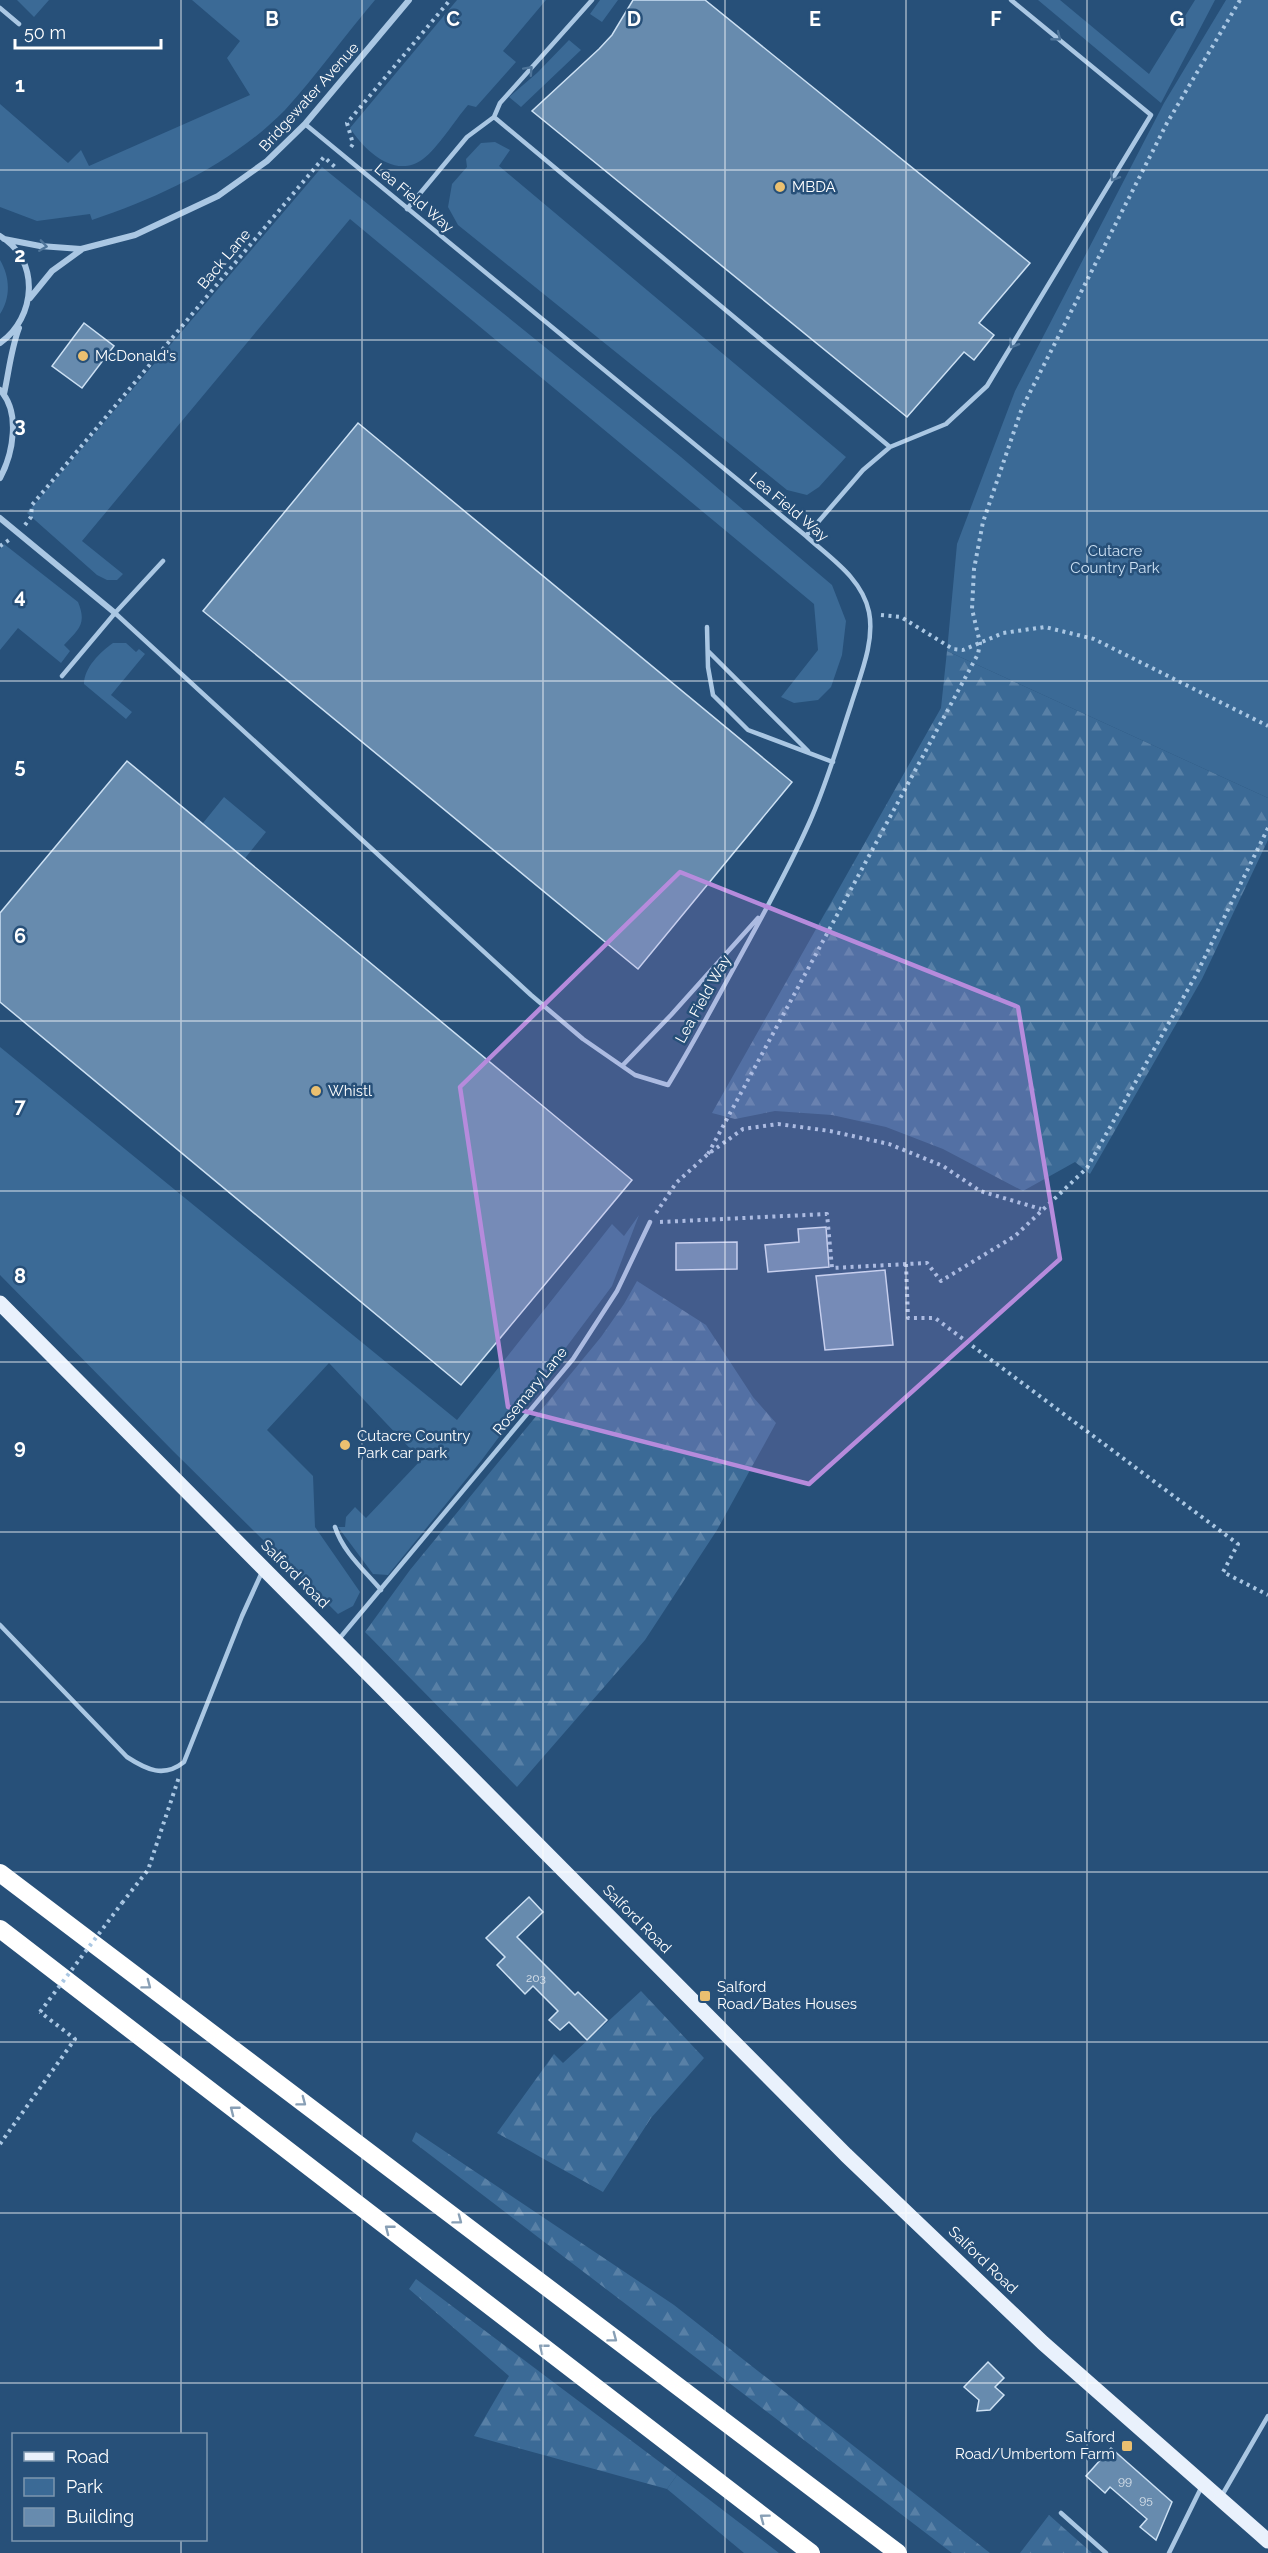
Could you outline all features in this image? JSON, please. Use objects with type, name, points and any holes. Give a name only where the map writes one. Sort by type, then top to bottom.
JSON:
[{"type":"highway","points":[[0,1860],[118,1963]]},
{"type":"highway","points":[[0,1873],[898,2553]]},
{"type":"highway","points":[[0,1929],[811,2553]]},
{"type":"main road","name":"Salford Road","points":[[0,1303],[846,2155],[1043,2343],[1268,2541]]},
{"type":"street","name":"Bridgewater Avenue","points":[[2,238],[40,246],[81,249],[135,235],[218,196],[267,162],[305,124],[410,0]]},
{"type":"street","name":"Bridgewater Avenue","points":[[0,343],[10,337],[22,322],[29,300],[30,283],[17,251],[2,238]]},
{"type":"street","name":"Bridgewater Avenue","points":[[29,300],[52,271],[81,249]]},
{"type":"street","points":[[0,478],[11,452],[13,433],[12,414],[2,392],[11,365],[12,346],[22,322]]},
{"type":"street","points":[[0,519],[115,613]]},
{"type":"lane","points":[[407,209],[467,137],[494,117],[500,103],[592,0]]},
{"type":"lane","points":[[806,536],[863,470],[890,447],[945,424],[987,386],[1151,115],[1011,0]]},
{"type":"lane","points":[[0,8],[19,24]]},
{"type":"lane","points":[[494,117],[890,447]]},
{"type":"lane","name":"Lea Field Way","points":[[305,124],[806,536],[854,580],[864,597],[869,613],[869,638],[865,660],[833,762],[810,820],[765,911],[668,1085],[635,1075],[622,1066]]},
{"type":"lane","points":[[62,676],[163,561]]},
{"type":"lane","points":[[115,613],[531,995],[583,1040],[622,1066],[765,911]]},
{"type":"lane","points":[[707,627],[713,695],[748,730],[833,762]]},
{"type":"lane","points":[[708,651],[811,753]]},
{"type":"lane","name":"Rosemary Lane","points":[[337,1642],[573,1359],[617,1291],[650,1222]]},
{"type":"lane","points":[[335,1527],[338,1538],[381,1590]]},
{"type":"lane","points":[[0,1624],[127,1757],[140,1766],[163,1772],[175,1769],[184,1762],[242,1616],[264,1569]]},
{"type":"lane","points":[[1220,2499],[1268,2416]]},
{"type":"lane","points":[[1169,2553],[1203,2484]]},
{"type":"lane","points":[[1061,2513],[1106,2553]]},
{"type":"path","points":[[344,156],[353,144],[347,123],[450,0]]},
{"type":"path","points":[[708,1154],[973,664],[980,643],[972,609],[974,569],[983,522],[1022,408],[1167,123],[1240,0]]},
{"type":"path","name":"Back Lane","points":[[0,546],[18,532],[31,517],[32,505],[324,158],[334,167],[344,156]]},
{"type":"path","points":[[869,613],[901,617],[953,648],[963,650],[1003,633],[1045,627],[1095,639],[1268,726]]},
{"type":"path","points":[[650,1222],[827,1214],[832,1268],[927,1263],[941,1281],[1015,1236],[1087,1168],[1196,975],[1268,828]]},
{"type":"path","points":[[650,1222],[676,1183],[708,1154],[743,1129],[778,1124],[830,1131],[890,1144],[944,1167],[980,1191],[1041,1209]]},
{"type":"path","points":[[906,1264],[908,1318],[935,1318],[1238,1544],[1223,1572],[1268,1595]]},
{"type":"path","points":[[0,2144],[75,2039],[39,2012],[148,1870],[184,1762]]},
{"type":"highlighted area","points":[[680,872],[1018,1007],[1060,1259],[809,1484],[508,1407],[460,1087]]},
{"type":"green space","points":[[17,0],[49,0],[34,17]]},
{"type":"green space","points":[[192,0],[375,0],[285,110],[243,146],[195,176],[144,201],[92,220],[90,214],[37,221],[0,207],[0,104],[68,163],[81,150],[89,166],[250,95],[227,58],[240,41]]},
{"type":"green space","points":[[457,0],[546,0],[503,51],[516,62],[476,107],[468,105],[429,154],[412,165],[402,166],[381,160],[363,145],[350,128]]},
{"type":"green space","points":[[600,0],[618,0],[602,22],[590,14]]},
{"type":"green space","points":[[1038,0],[1060,0],[1149,74],[1195,0],[1215,0],[1161,103]]},
{"type":"green space","name":"Cutacre Country Park","points":[[1226,0],[1268,0],[1268,798],[947,651],[957,544],[1015,391],[1164,103]]},
{"type":"green space","points":[[569,40],[581,50],[521,107],[509,97],[537,73]]},
{"type":"green space","points":[[495,142],[510,150],[499,166],[846,457],[819,487],[807,495],[787,490],[458,225],[448,207],[452,184],[467,167],[466,159],[481,143]]},
{"type":"green space","points":[[322,167],[681,457],[832,585],[846,621],[842,655],[831,687],[818,700],[794,703],[781,697],[818,650],[814,604],[350,219],[82,541],[123,574],[117,580],[107,580],[97,575],[27,513]]},
{"type":"green space","points":[[0,260],[6,273],[8,287],[6,301],[0,314]]},
{"type":"green space","points":[[4,544],[78,602],[82,616],[80,626],[64,645],[70,651],[61,663],[18,628],[0,650],[0,549]]},
{"type":"green space","points":[[113,643],[126,643],[136,652],[139,649],[145,654],[111,695],[132,712],[126,719],[84,684],[87,672],[94,661]]},
{"type":"green space","points":[[947,651],[1268,798],[1268,840],[1202,979],[1090,1174],[1075,1162],[1023,1191],[943,1149],[886,1127],[832,1115],[775,1111],[735,1119],[712,1113],[941,708]]},
{"type":"green space","points":[[224,797],[266,832],[242,862],[199,828]]},
{"type":"green space","points":[[0,1047],[457,1420],[612,1224],[624,1236],[639,1215],[612,1286],[481,1461],[388,1575],[373,1574],[338,1527],[345,1527],[346,1517],[355,1507],[366,1518],[421,1460],[329,1363],[267,1430],[313,1476],[315,1527],[360,1592],[353,1606],[338,1614],[0,1275]]},
{"type":"green space","points":[[637,1281],[706,1325],[753,1397],[776,1423],[717,1530],[645,1640],[517,1787],[365,1632],[410,1570],[601,1337]]},
{"type":"green space","points":[[641,1991],[704,2058],[651,2118],[603,2192],[497,2133],[554,2054],[563,2063]]},
{"type":"green space","points":[[416,2132],[674,2305],[990,2553],[952,2553],[412,2141]]},
{"type":"green space","points":[[416,2279],[677,2475],[667,2489],[474,2436],[509,2376],[409,2289]]},
{"type":"green space","points":[[677,2475],[779,2553],[744,2553],[667,2489]]},
{"type":"green space","points":[[1049,2515],[1092,2553],[1020,2553]]},
{"type":"building","name":"MBDA","points":[[633,0],[705,0],[1030,263],[979,323],[994,335],[974,360],[964,352],[907,417],[532,111],[612,35]]},
{"type":"building","name":"McDonald's","points":[[84,323],[114,346],[82,388],[52,366]]},
{"type":"building","points":[[358,423],[792,782],[638,969],[203,611]]},
{"type":"building","name":"Whistl","points":[[127,761],[632,1180],[461,1385],[0,1002],[0,913]]},
{"type":"building","points":[[826,1227],[829,1267],[768,1272],[765,1245],[799,1242],[798,1229]]},
{"type":"building","points":[[737,1242],[737,1269],[676,1270],[676,1243]]},
{"type":"building","points":[[885,1270],[893,1345],[825,1350],[816,1276]]},
{"type":"building","points":[[529,1897],[543,1912],[517,1937],[575,1995],[578,1992],[607,2020],[587,2040],[569,2022],[560,2030],[549,2020],[558,2011],[533,1986],[525,1994],[497,1965],[505,1957],[486,1938]]},
{"type":"building","points":[[988,2362],[1004,2378],[995,2387],[1004,2395],[990,2410],[977,2411],[979,2400],[964,2387]]},
{"type":"building","points":[[1111,2448],[1172,2502],[1156,2540],[1140,2527],[1147,2519],[1110,2487],[1105,2493],[1086,2476]]},
{"type":"place","name":"MBDA","points":[[780,187]]},
{"type":"place","name":"McDonald's","points":[[83,356]]},
{"type":"place","name":"Whistl","points":[[316,1091]]},
{"type":"place","name":"Cutacre Country Park car park","points":[[345,1445]]},
{"type":"place","name":"Salford Road/Bates Houses","points":[[705,1996]]},
{"type":"place","name":"Salford Road/Umbertom Farm","points":[[1127,2446]]}]
